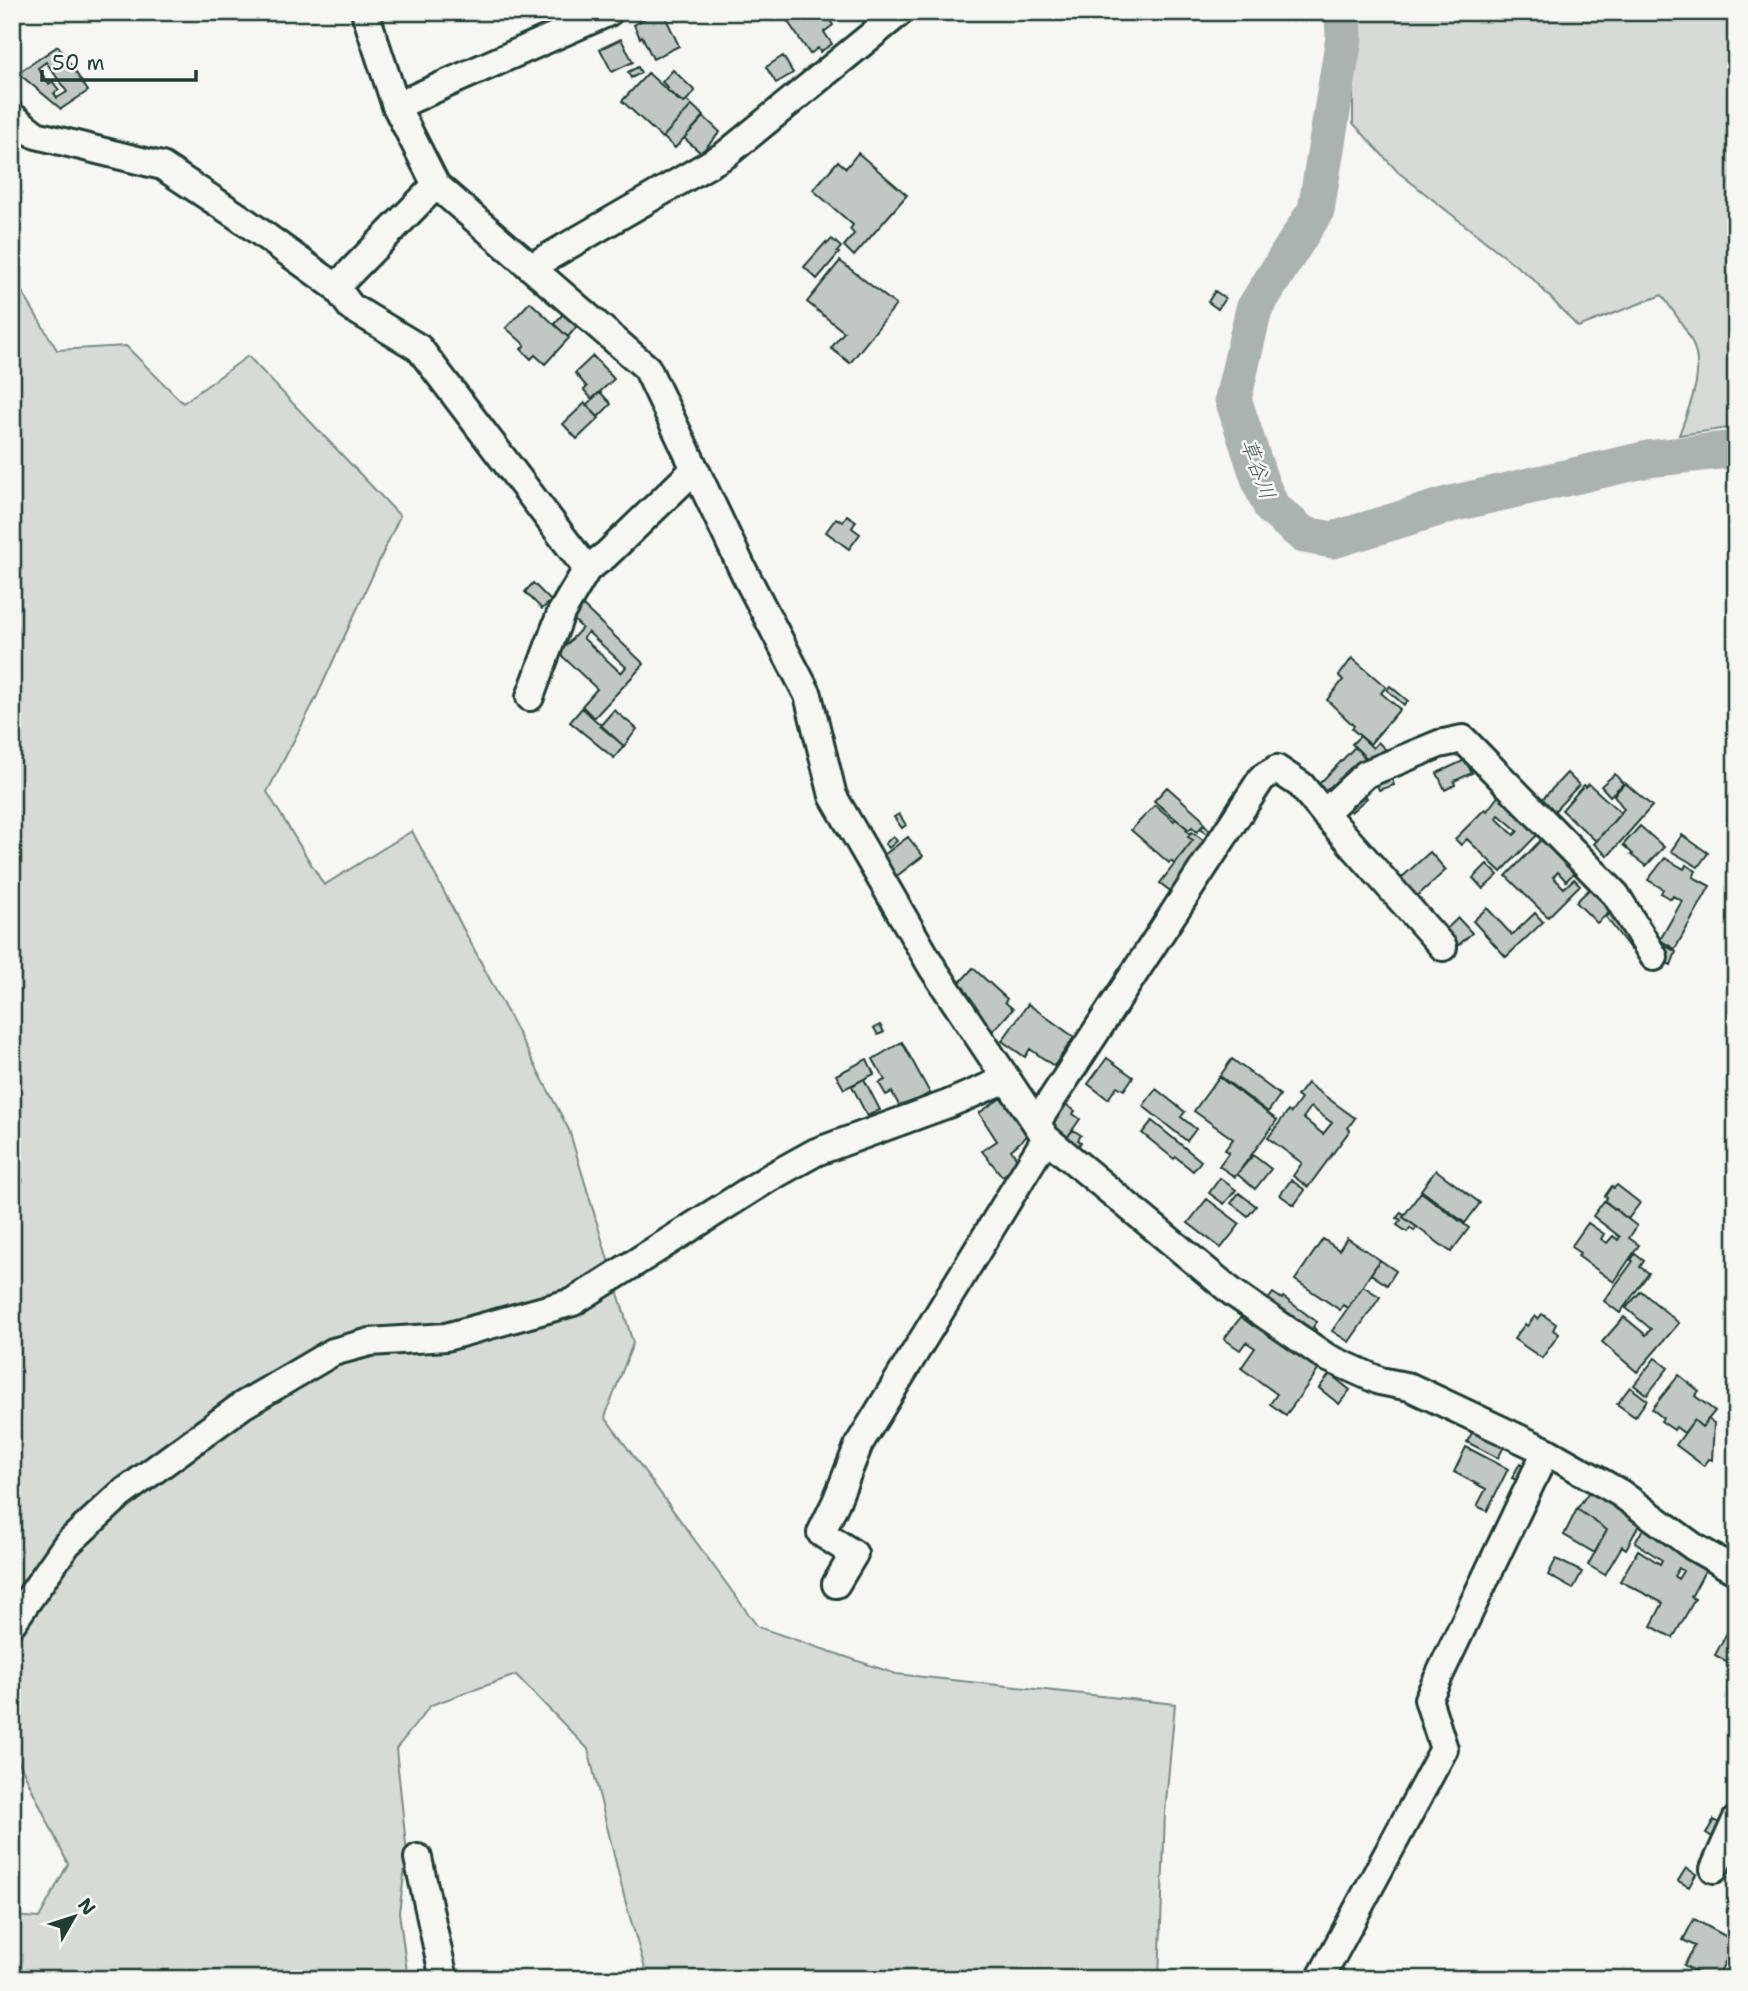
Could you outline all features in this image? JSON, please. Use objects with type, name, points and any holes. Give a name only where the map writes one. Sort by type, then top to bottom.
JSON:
[{"type":"street","points":[[365,12],[396,106],[436,185],[647,368],[744,572],[808,695],[833,796],[932,967],[1042,1130],[1232,1292],[1326,1357],[1380,1381],[1410,1387],[1546,1451],[1619,1493],[1694,1547],[1736,1571]]},
{"type":"street","points":[[396,106],[609,12]]},
{"type":"street","points":[[531,267],[725,155],[900,12]]},
{"type":"street","points":[[12,116],[36,135],[162,166],[336,287],[351,307],[419,348],[587,569]]},
{"type":"street","points":[[336,287],[436,185]]},
{"type":"street","points":[[530,698],[561,613],[587,569],[606,555],[695,469]]},
{"type":"street","points":[[1324,813],[1366,774],[1439,744],[1463,739],[1616,895],[1654,957]]},
{"type":"street","points":[[836,1584],[854,1554],[821,1533],[859,1444],[1042,1130],[1262,778],[1277,769],[1301,785],[1443,947]]},
{"type":"street","points":[[12,1623],[67,1544],[120,1495],[243,1405],[333,1352],[370,1342],[446,1337],[573,1302],[769,1178],[816,1152],[948,1104],[1007,1079]]},
{"type":"street","points":[[1320,1979],[1444,1749],[1428,1699],[1546,1451]]},
{"type":"street","points":[[1714,1869],[1736,1820]]},
{"type":"street","points":[[418,1858],[444,1979]]},
{"type":"shaded area","points":[[1353,12],[1736,12],[1736,427],[1679,435],[1697,377],[1696,353],[1686,330],[1662,295],[1578,327],[1533,279],[1398,172],[1353,123]]},
{"type":"shaded area","points":[[12,275],[57,350],[126,346],[183,403],[248,356],[400,516],[317,696],[267,792],[324,885],[412,831],[569,1130],[633,1343],[605,1417],[758,1627],[896,1674],[1175,1704],[1165,1813],[1159,1979],[648,1979],[625,1900],[588,1749],[516,1675],[431,1705],[396,1749],[407,1854],[399,1912],[408,1979],[12,1979],[12,1916],[39,1918],[68,1864],[18,1760],[12,1760],[12,1198],[23,1180],[12,1169]]},
{"type":"building","points":[[655,12],[663,12],[679,46],[653,59],[634,25]]},
{"type":"building","points":[[789,12],[814,12],[818,17],[825,13],[833,25],[824,32],[832,44],[820,52],[818,48],[810,54],[784,16]]},
{"type":"building","points":[[621,39],[633,62],[612,72],[600,49]]},
{"type":"building","points":[[58,46],[88,91],[61,109],[18,73]],"holes":[[[46,62],[67,92],[57,98],[54,93],[59,90],[52,81],[49,84],[38,68]]]},
{"type":"building","points":[[783,56],[793,73],[776,83],[766,67]]},
{"type":"building","points":[[638,67],[641,73],[631,78],[628,72]]},
{"type":"building","points":[[673,70],[695,91],[684,103],[667,90],[662,82]]},
{"type":"building","points":[[648,73],[678,100],[692,105],[662,138],[622,101]]},
{"type":"building","points":[[692,105],[704,116],[675,148],[663,137]]},
{"type":"building","points":[[704,117],[720,132],[701,153],[684,138]]},
{"type":"building","points":[[858,153],[907,195],[854,256],[844,246],[854,234],[850,229],[853,225],[813,190],[838,161],[846,168]]},
{"type":"building","points":[[832,239],[841,247],[837,252],[839,253],[817,279],[804,267],[826,242],[827,244]]},
{"type":"building","points":[[840,261],[896,305],[850,363],[831,348],[844,332],[807,302]]},
{"type":"building","points":[[1215,291],[1225,298],[1218,309],[1208,302]]},
{"type":"building","points":[[530,302],[569,338],[545,364],[535,355],[531,359],[521,349],[525,345],[506,328]]},
{"type":"building","points":[[563,314],[577,326],[568,337],[554,324]]},
{"type":"building","points":[[593,356],[614,379],[592,399],[584,390],[587,387],[575,373]]},
{"type":"building","points":[[600,392],[611,404],[598,417],[586,405]]},
{"type":"building","points":[[585,403],[599,418],[577,439],[563,424]]},
{"type":"building","points":[[847,515],[856,521],[852,528],[860,534],[849,549],[826,532],[836,518],[843,522]]},
{"type":"building","points":[[533,583],[551,601],[542,609],[525,592]]},
{"type":"building","points":[[581,604],[644,664],[594,718],[582,706],[597,689],[559,653],[582,628],[570,616]],"holes":[[[588,632],[626,667],[621,673],[583,638]]]},
{"type":"building","points":[[1352,658],[1386,687],[1381,693],[1400,709],[1370,744],[1352,729],[1354,726],[1327,700],[1343,680],[1339,676]]},
{"type":"building","points":[[1390,686],[1408,701],[1404,705],[1387,690]]},
{"type":"building","points":[[582,708],[624,746],[614,758],[570,722]]},
{"type":"building","points":[[614,710],[637,729],[624,746],[600,726]]},
{"type":"building","points":[[1360,736],[1373,748],[1378,742],[1395,759],[1375,766],[1352,744]]},
{"type":"building","points":[[1355,747],[1366,759],[1330,797],[1318,785]]},
{"type":"building","points":[[1465,760],[1472,773],[1454,781],[1455,785],[1445,790],[1437,773]]},
{"type":"building","points":[[1567,773],[1579,785],[1547,819],[1535,807]]},
{"type":"building","points":[[1615,774],[1623,784],[1610,796],[1601,786]]},
{"type":"building","points":[[1391,775],[1394,785],[1379,790],[1375,780]]},
{"type":"building","points":[[1625,783],[1652,806],[1608,856],[1594,844],[1624,809],[1614,795]]},
{"type":"building","points":[[1589,784],[1621,813],[1596,841],[1562,810],[1584,785],[1586,787]]},
{"type":"building","points":[[1167,787],[1201,817],[1204,824],[1197,832],[1192,827],[1189,830],[1154,801]]},
{"type":"building","points":[[1361,792],[1367,798],[1351,812],[1346,806]]},
{"type":"building","points":[[1499,795],[1539,833],[1501,872],[1467,839],[1461,845],[1455,839],[1485,809],[1487,811]],"holes":[[[1499,815],[1518,831],[1514,835],[1496,818]]]},
{"type":"building","points":[[1155,805],[1187,828],[1190,834],[1188,837],[1193,840],[1174,864],[1171,861],[1169,863],[1131,830]]},
{"type":"building","points":[[899,814],[906,825],[902,828],[894,817]]},
{"type":"building","points":[[1204,824],[1214,835],[1209,837],[1201,828]]},
{"type":"building","points":[[1640,826],[1664,847],[1646,866],[1623,845]]},
{"type":"building","points":[[1192,832],[1213,847],[1177,896],[1160,883],[1193,840],[1188,837]]},
{"type":"building","points":[[1682,835],[1708,853],[1698,867],[1671,851]]},
{"type":"building","points":[[893,836],[897,841],[889,848],[885,844]]},
{"type":"building","points":[[908,837],[923,856],[894,878],[880,858]]},
{"type":"building","points":[[1542,839],[1575,872],[1566,881],[1558,872],[1553,877],[1564,888],[1574,879],[1580,885],[1548,917],[1506,876]]},
{"type":"building","points":[[1430,852],[1446,870],[1416,897],[1400,879]]},
{"type":"building","points":[[1665,858],[1684,869],[1686,865],[1696,871],[1693,877],[1710,886],[1675,949],[1660,940],[1682,901],[1661,893],[1663,889],[1648,880]]},
{"type":"building","points":[[1487,864],[1498,875],[1483,889],[1473,878]]},
{"type":"building","points":[[1595,884],[1617,906],[1597,923],[1576,902]]},
{"type":"building","points":[[1487,908],[1512,935],[1535,913],[1543,922],[1506,957],[1473,921]]},
{"type":"building","points":[[1616,909],[1641,943],[1631,950],[1606,917]]},
{"type":"building","points":[[1458,918],[1472,933],[1453,950],[1440,935]]},
{"type":"building","points":[[1661,943],[1676,952],[1671,965],[1664,961],[1667,955],[1657,949]]},
{"type":"building","points":[[973,968],[1007,999],[1005,1002],[1013,1009],[993,1031],[985,1026],[954,989]]},
{"type":"building","points":[[1028,1004],[1074,1037],[1054,1066],[1030,1049],[1025,1057],[1002,1041]]},
{"type":"building","points":[[880,1025],[884,1032],[878,1035],[874,1028]]},
{"type":"building","points":[[902,1042],[930,1093],[901,1109],[892,1092],[886,1095],[879,1083],[885,1080],[873,1059]]},
{"type":"building","points":[[1107,1058],[1133,1077],[1124,1090],[1117,1086],[1108,1099],[1088,1084]]},
{"type":"building","points":[[867,1059],[874,1074],[844,1089],[836,1075]]},
{"type":"building","points":[[1232,1059],[1280,1095],[1268,1112],[1220,1076]]},
{"type":"building","points":[[1219,1077],[1277,1120],[1235,1177],[1219,1166],[1229,1152],[1225,1150],[1233,1139],[1194,1111]]},
{"type":"building","points":[[864,1079],[880,1110],[867,1116],[852,1086]]},
{"type":"building","points":[[1307,1083],[1355,1118],[1348,1128],[1350,1130],[1308,1187],[1293,1176],[1302,1163],[1268,1138],[1288,1111],[1291,1113],[1301,1099],[1297,1096]],"holes":[[[1311,1107],[1332,1123],[1323,1134],[1303,1118]]]},
{"type":"building","points":[[1156,1089],[1185,1112],[1181,1117],[1196,1129],[1187,1141],[1143,1106]]},
{"type":"building","points":[[1001,1098],[1028,1135],[1011,1150],[1017,1159],[1012,1170],[1002,1176],[982,1151],[997,1141],[979,1113]]},
{"type":"building","points":[[1064,1103],[1075,1111],[1073,1114],[1080,1119],[1066,1139],[1048,1127]]},
{"type":"building","points":[[1152,1121],[1201,1161],[1193,1171],[1142,1133]]},
{"type":"building","points":[[1073,1130],[1081,1135],[1078,1147],[1066,1139]]},
{"type":"building","points":[[1253,1155],[1271,1169],[1255,1189],[1237,1174]]},
{"type":"building","points":[[1436,1170],[1480,1203],[1465,1223],[1421,1190]]},
{"type":"building","points":[[1220,1178],[1236,1190],[1224,1204],[1209,1193]]},
{"type":"building","points":[[1291,1180],[1305,1190],[1294,1205],[1280,1195]]},
{"type":"building","points":[[1617,1185],[1640,1203],[1628,1219],[1605,1201],[1605,1196],[1612,1186],[1614,1188]]},
{"type":"building","points":[[1421,1192],[1469,1228],[1451,1252],[1403,1217]]},
{"type":"building","points":[[1239,1193],[1256,1206],[1248,1216],[1231,1203]]},
{"type":"building","points":[[1207,1199],[1240,1224],[1221,1248],[1188,1223]]},
{"type":"building","points":[[1604,1201],[1637,1226],[1629,1238],[1639,1245],[1614,1282],[1578,1256],[1580,1253],[1571,1247],[1588,1223],[1604,1234],[1601,1239],[1607,1243],[1613,1236],[1618,1240],[1620,1237],[1593,1216]]},
{"type":"building","points":[[1401,1212],[1405,1215],[1403,1217],[1417,1227],[1414,1231],[1410,1228],[1407,1232],[1397,1225],[1401,1220],[1397,1218]]},
{"type":"building","points":[[1347,1238],[1380,1260],[1348,1308],[1343,1305],[1340,1310],[1295,1280],[1323,1239],[1339,1250]]},
{"type":"building","points":[[1635,1254],[1644,1261],[1640,1267],[1649,1273],[1620,1313],[1604,1301],[1633,1261],[1631,1260]]},
{"type":"building","points":[[1380,1260],[1396,1271],[1387,1285],[1371,1274]]},
{"type":"building","points":[[1363,1286],[1380,1297],[1349,1342],[1332,1331]]},
{"type":"building","points":[[1641,1291],[1679,1323],[1637,1372],[1602,1342],[1624,1317],[1646,1335],[1651,1329],[1626,1308]]},
{"type":"building","points":[[1273,1293],[1282,1299],[1283,1297],[1317,1322],[1311,1337],[1267,1301]]},
{"type":"building","points":[[1542,1314],[1556,1324],[1553,1330],[1559,1334],[1542,1358],[1514,1339],[1525,1324],[1527,1326],[1535,1316],[1538,1319]]},
{"type":"building","points":[[1241,1317],[1253,1326],[1255,1323],[1319,1369],[1286,1415],[1270,1404],[1277,1394],[1241,1368],[1255,1348],[1246,1342],[1240,1350],[1224,1339]]},
{"type":"building","points":[[1655,1358],[1668,1368],[1647,1395],[1634,1385]]},
{"type":"building","points":[[1330,1374],[1350,1390],[1339,1404],[1319,1388]]},
{"type":"building","points":[[1679,1375],[1699,1391],[1695,1396],[1715,1411],[1702,1427],[1694,1420],[1684,1433],[1661,1421],[1663,1418],[1652,1409]]},
{"type":"building","points":[[1630,1387],[1647,1400],[1635,1417],[1617,1404]]},
{"type":"building","points":[[1708,1419],[1714,1423],[1712,1460],[1709,1459],[1704,1466],[1676,1445],[1694,1420],[1702,1427]]},
{"type":"building","points":[[1474,1429],[1505,1445],[1498,1458],[1467,1442]]},
{"type":"building","points":[[1466,1447],[1508,1469],[1487,1511],[1477,1506],[1486,1489],[1454,1472]]},
{"type":"building","points":[[1520,1463],[1528,1468],[1520,1482],[1512,1478]]},
{"type":"building","points":[[1591,1489],[1640,1523],[1626,1549],[1622,1546],[1605,1575],[1588,1565],[1607,1530],[1577,1509]]},
{"type":"building","points":[[1577,1509],[1607,1530],[1595,1553],[1564,1535]]},
{"type":"building","points":[[1644,1527],[1706,1569],[1691,1597],[1695,1599],[1673,1638],[1651,1626],[1663,1603],[1620,1581],[1638,1550],[1660,1564],[1662,1560],[1635,1543]],"holes":[[[1679,1568],[1683,1571],[1678,1579],[1674,1576]]]},
{"type":"building","points":[[1556,1559],[1582,1572],[1573,1589],[1548,1575]]},
{"type":"building","points":[[1736,1616],[1736,1669],[1715,1655]]},
{"type":"building","points":[[1714,1820],[1722,1825],[1714,1838],[1706,1833]]},
{"type":"building","points":[[1686,1868],[1696,1874],[1689,1887],[1678,1881]]},
{"type":"building","points":[[1694,1919],[1736,1942],[1716,1979],[1709,1979],[1684,1965],[1695,1946],[1683,1940]]},
{"type":"waterway","name":"草谷川","points":[[1343,12],[1344,38],[1316,210],[1254,309],[1233,399],[1261,484],[1272,508],[1304,535],[1333,540],[1451,504],[1648,459],[1736,449]]}]
